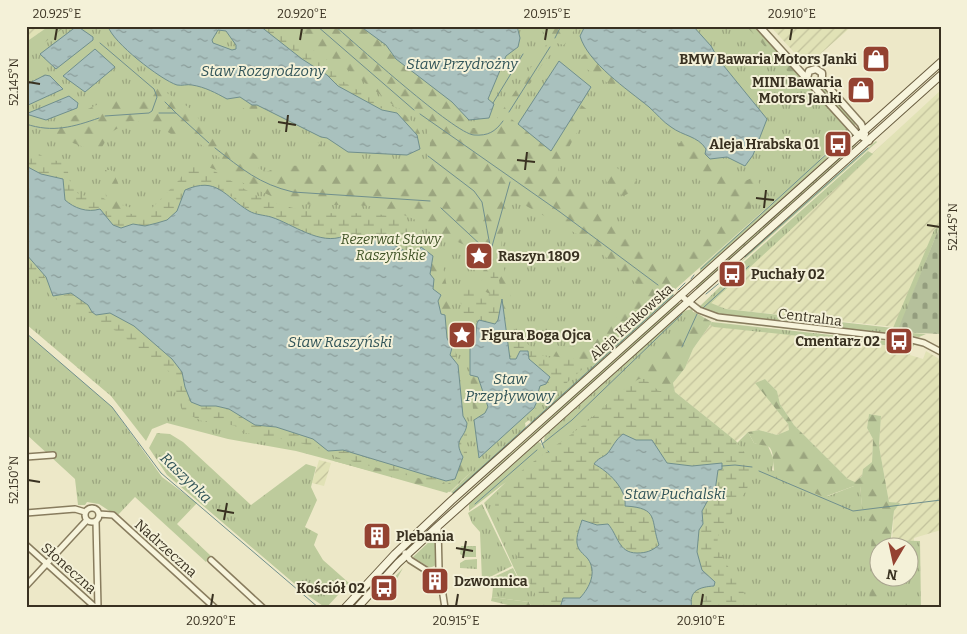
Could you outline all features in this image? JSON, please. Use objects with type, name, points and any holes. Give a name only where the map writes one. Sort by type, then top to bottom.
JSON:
[{"type":"main road","name":"Aleja Krakowska","points":[[345,608],[402,547],[941,62]]},
{"type":"main road","name":"Aleja Krakowska","points":[[357,608],[406,556],[438,526],[941,75]]},
{"type":"main road","points":[[874,121],[872,129],[876,134]]},
{"type":"street","points":[[759,26],[806,78],[869,141]]},
{"type":"street","points":[[795,66],[810,70],[815,68],[820,71],[822,80],[861,124],[861,132]]},
{"type":"street","points":[[806,78],[810,70]]},
{"type":"street","points":[[812,84],[822,80]]},
{"type":"street","name":"Centralna","points":[[680,295],[700,311],[718,317],[908,339],[924,343],[941,352]]},
{"type":"street","points":[[26,457],[53,455]]},
{"type":"street","points":[[26,513],[75,509],[85,512],[93,508],[99,514],[96,521],[97,608]]},
{"type":"street","points":[[85,512],[87,520]]},
{"type":"street","name":"Nadrzeczna","points":[[99,514],[113,515],[215,608]]},
{"type":"street","points":[[87,520],[96,521]]},
{"type":"street","points":[[26,586],[87,520]]},
{"type":"street","points":[[438,526],[440,579],[445,608]]},
{"type":"street","name":"Słoneczna","points":[[26,545],[97,608]]},
{"type":"street","points":[[402,547],[406,556],[411,561],[440,579]]},
{"type":"street","name":"Nadrzeczna","points":[[211,560],[263,608]]},
{"type":"street","points":[[426,570],[433,570],[439,565]]},
{"type":"green space","points":[[348,25],[366,30],[376,37],[404,66],[453,102],[464,114],[472,128],[484,128],[494,123],[548,42],[557,48],[545,60],[509,117],[551,151],[580,104],[589,111],[558,167],[560,179],[670,266],[726,216],[735,204],[707,187],[691,173],[685,164],[678,144],[685,140],[743,182],[756,176],[760,190],[751,207],[753,217],[586,366],[585,360],[541,355],[553,345],[568,347],[585,343],[647,293],[584,238],[519,202],[513,202],[502,238],[502,259],[511,296],[508,300],[509,312],[503,315],[497,273],[487,270],[490,273],[493,293],[490,294],[484,291],[480,282],[486,276],[476,267],[467,246],[442,235],[439,235],[439,239],[436,238],[422,224],[407,216],[368,206],[301,204],[266,194],[221,172],[198,164],[216,162],[220,158],[186,134],[174,136],[154,123],[130,121],[110,133],[101,149],[95,151],[59,138],[53,131],[72,117],[92,107],[116,99],[144,99],[158,87],[194,111],[203,126],[216,139],[238,155],[251,151],[260,158],[258,168],[266,172],[281,166],[418,163],[428,160],[430,144],[425,122],[403,107],[398,109],[318,48],[296,26]]},
{"type":"green space","points":[[26,26],[49,26],[26,42]]},
{"type":"green space","points":[[49,26],[66,26],[26,57],[26,42]]},
{"type":"green space","name":"Rezerwat Stawy Raszyńskie","points":[[53,26],[752,26],[827,110],[830,107],[849,129],[818,161],[835,148],[825,160],[700,272],[700,268],[806,173],[672,292],[674,295],[532,424],[529,420],[525,423],[526,429],[454,494],[451,492],[474,469],[450,492],[296,451],[228,439],[167,423],[152,429],[146,441],[111,396],[26,324],[26,45]]},
{"type":"green space","points":[[260,26],[278,26],[329,61],[342,81],[377,101],[382,101],[398,109],[397,113],[381,108],[351,93],[268,34]]},
{"type":"green space","points":[[536,26],[577,26],[564,45],[556,43]]},
{"type":"green space","points":[[746,26],[755,26],[830,107],[825,112]]},
{"type":"green space","points":[[770,26],[852,26],[818,56],[803,62]]},
{"type":"green space","points":[[585,54],[589,55],[619,82],[611,86],[599,76],[581,66],[581,58]]},
{"type":"green space","points":[[822,83],[857,123],[853,126],[817,86]]},
{"type":"green space","points":[[941,90],[941,225],[934,230],[895,327],[726,309],[710,303]]},
{"type":"green space","points":[[237,96],[251,105],[257,105],[258,113],[230,104],[227,99]]},
{"type":"green space","points":[[398,109],[414,124],[420,133],[423,144],[419,144],[416,135],[397,113]]},
{"type":"green space","points":[[304,136],[317,141],[335,161],[321,159],[301,138]]},
{"type":"green space","points":[[877,142],[738,265],[760,242]]},
{"type":"green space","points":[[855,143],[856,145],[697,289],[695,286]]},
{"type":"green space","points":[[26,146],[44,157],[67,164],[69,177],[76,192],[85,196],[102,197],[113,210],[132,214],[152,208],[179,180],[189,166],[198,164],[272,202],[318,212],[365,213],[393,217],[405,221],[416,228],[424,239],[417,256],[395,244],[360,240],[352,242],[344,236],[330,239],[314,236],[297,227],[249,211],[231,196],[180,201],[177,211],[167,220],[145,226],[132,224],[122,228],[113,226],[100,209],[81,209],[65,200],[63,179],[41,174],[26,166]]},
{"type":"green space","points":[[868,151],[873,154],[711,303],[726,309],[893,328],[934,230],[940,225],[941,229],[939,228],[898,332],[926,334],[919,337],[718,314],[699,307],[725,282],[726,278]]},
{"type":"green space","points":[[611,165],[637,180],[632,191],[628,194],[623,196],[607,183],[602,168]]},
{"type":"green space","points":[[105,170],[111,170],[117,180],[120,191],[119,199],[122,205],[132,208],[138,213],[132,214],[113,210],[106,199]]},
{"type":"green space","points":[[939,228],[941,229],[941,334],[897,332]]},
{"type":"green space","points":[[26,254],[40,268],[57,297],[71,293],[88,305],[92,312],[110,313],[134,326],[172,359],[182,372],[185,387],[201,406],[216,406],[229,409],[255,425],[276,427],[313,439],[324,448],[343,450],[378,462],[384,461],[451,482],[447,484],[434,482],[370,466],[336,457],[328,451],[293,441],[245,433],[235,426],[220,422],[204,422],[183,412],[177,398],[174,374],[149,360],[134,348],[123,334],[84,317],[71,304],[52,298],[40,282],[26,269]]},
{"type":"green space","points":[[433,256],[441,256],[452,314],[441,314],[439,310],[440,297],[433,288],[434,279],[430,274]]},
{"type":"green space","name":"Staw Przepływowy","points":[[488,257],[493,257],[494,271],[497,272],[501,292],[500,312],[495,324],[477,323],[475,343],[470,345],[469,351],[458,287],[472,287],[490,294],[493,293],[490,273],[487,270]]},
{"type":"green space","points":[[676,303],[679,303],[678,306],[411,545]]},
{"type":"green space","points":[[692,309],[693,312],[703,317],[669,379],[674,393],[737,443],[748,432],[754,443],[768,446],[774,460],[772,470],[828,496],[854,486],[860,486],[862,506],[883,504],[881,536],[870,536],[870,586],[920,586],[920,541],[921,608],[532,608],[529,602],[492,597],[493,587],[482,585],[483,582],[485,584],[489,582],[489,579],[513,568],[524,590],[484,503],[506,482],[469,511],[469,504],[538,442],[541,443],[542,448],[545,436],[684,311]]},
{"type":"green space","points":[[694,312],[712,322],[693,349],[685,368],[673,383],[675,392],[659,391],[653,385],[613,399],[557,445],[555,443],[639,368],[641,369],[640,366],[674,332],[679,324]]},
{"type":"green space","points":[[716,319],[734,321],[864,337],[715,321]]},
{"type":"green space","points":[[712,322],[915,344],[912,348],[714,327],[710,325]]},
{"type":"green space","points":[[505,324],[511,325],[540,354],[553,358],[585,360],[586,366],[537,409],[534,408],[540,385],[543,385],[540,370],[528,356],[518,355],[516,359],[510,359]]},
{"type":"green space","points":[[710,325],[912,348],[910,355],[923,359],[926,351],[941,360],[941,530],[920,536],[892,536],[894,511],[899,504],[889,502],[879,446],[881,416],[869,414],[867,428],[873,439],[872,462],[863,469],[862,476],[855,482],[848,479],[794,425],[780,404],[777,391],[765,379],[756,383],[788,424],[789,430],[777,435],[759,430],[748,432],[736,441],[675,392],[673,383],[685,368],[693,349]]},
{"type":"green space","points":[[448,330],[451,331],[458,365],[450,355]]},
{"type":"green space","points":[[26,333],[112,407],[162,477],[197,503],[177,524],[211,556],[206,562],[135,497],[117,516],[99,504],[87,502],[85,505],[78,505],[75,479],[26,434]]},
{"type":"green space","points":[[470,375],[478,377],[488,407],[485,413],[474,420]]},
{"type":"green space","points":[[639,379],[645,379],[659,391],[675,392],[736,441],[754,466],[747,489],[718,536],[717,548],[753,608],[692,608],[691,602],[694,592],[714,582],[702,570],[697,552],[699,530],[703,524],[704,517],[702,512],[708,500],[714,498],[722,463],[692,466],[667,463],[651,440],[636,440],[623,434],[605,454],[597,459],[625,495],[625,506],[644,509],[649,513],[659,545],[644,553],[637,554],[626,549],[621,544],[613,529],[582,520],[576,542],[580,551],[589,560],[592,575],[589,588],[580,598],[559,604],[560,608],[541,606],[497,515],[495,501],[497,496],[524,469],[574,432],[624,389]]},
{"type":"green space","points":[[765,379],[777,391],[780,404],[794,425],[848,479],[855,482],[862,476],[863,469],[872,462],[873,439],[867,428],[869,414],[881,416],[879,446],[889,502],[900,503],[894,511],[891,536],[872,536],[872,522],[863,518],[860,486],[854,486],[824,497],[776,478],[771,449],[768,446],[754,443],[748,432],[759,430],[777,435],[789,430],[788,424],[755,383]]},
{"type":"green space","points":[[467,426],[467,459],[463,457],[459,445]]},
{"type":"green space","points":[[157,433],[170,434],[183,442],[251,505],[306,464],[316,467],[311,487],[317,500],[305,527],[318,534],[314,545],[323,560],[349,583],[326,608],[310,597],[167,475],[149,448]]},
{"type":"green space","points":[[336,457],[447,484],[455,479],[463,457],[467,459],[468,464],[465,474],[447,493],[334,461]]},
{"type":"green space","points":[[319,460],[331,463],[324,486],[312,483]]},
{"type":"green space","points":[[482,504],[512,566],[482,581],[480,532],[472,523],[468,513]]},
{"type":"green space","points":[[431,540],[435,543],[436,565],[430,568],[413,557]]},
{"type":"green space","points":[[461,546],[476,546],[476,557],[465,557],[460,554]]},
{"type":"green space","points":[[477,559],[477,569],[460,568],[460,563],[465,560]]},
{"type":"green space","points":[[403,568],[386,598],[383,600],[378,595]]},
{"type":"green space","points":[[870,579],[870,586],[885,586],[882,608],[869,608]]},
{"type":"green space","points":[[901,586],[914,586],[914,597],[882,608]]},
{"type":"green space","points":[[492,597],[529,602],[531,608],[520,608],[491,601]]},
{"type":"water","points":[[77,26],[93,37],[93,40],[56,69],[40,54]]},
{"type":"water","name":"Staw Rozgrodzony","points":[[108,26],[260,26],[302,59],[327,75],[338,86],[382,110],[397,113],[417,135],[420,149],[407,155],[348,152],[327,138],[321,137],[257,105],[252,105],[240,97],[227,99],[201,87],[177,85],[170,82],[138,60],[111,33]],"holes":[[[218,30],[226,31],[236,45],[236,49],[232,50],[213,43],[212,40]]]},
{"type":"water","name":"Staw Przydrożny","points":[[360,26],[517,26],[520,38],[518,47],[506,56],[488,99],[494,104],[489,118],[469,120],[452,102],[396,59],[386,45]]},
{"type":"water","points":[[585,26],[693,26],[711,46],[719,60],[767,119],[753,155],[745,166],[727,157],[710,159],[705,154],[706,149],[699,141],[668,125],[609,75],[584,46],[580,36]]},
{"type":"water","points":[[95,49],[115,67],[85,92],[63,76]]},
{"type":"water","points":[[559,61],[591,87],[551,151],[518,124]]},
{"type":"water","points":[[45,75],[50,76],[63,89],[26,106],[26,85]]},
{"type":"water","points":[[69,96],[78,103],[77,108],[46,120],[26,114]]},
{"type":"water","name":"Staw Raszyński","points":[[26,166],[41,174],[63,179],[65,200],[81,209],[100,209],[113,225],[121,228],[133,224],[145,226],[167,220],[177,211],[185,190],[205,185],[220,190],[252,212],[279,220],[316,236],[335,238],[344,236],[355,240],[381,240],[416,256],[421,247],[433,256],[430,274],[434,279],[433,289],[441,295],[438,301],[441,314],[445,315],[447,338],[452,348],[450,355],[458,365],[463,416],[467,423],[459,442],[463,457],[455,479],[446,481],[343,450],[328,451],[313,439],[276,427],[255,425],[229,409],[216,406],[201,406],[191,402],[182,372],[172,359],[134,326],[110,313],[96,315],[88,305],[71,293],[53,296],[46,277],[26,254]]},
{"type":"water","name":"Staw Przepływowy","points":[[502,299],[510,359],[516,359],[520,351],[528,351],[529,359],[550,377],[546,384],[540,386],[534,408],[479,458],[474,420],[485,413],[488,407],[478,377],[470,375],[470,345],[475,342],[479,320],[495,324],[498,320]]},
{"type":"water","name":"Staw Puchalski","points":[[623,434],[636,440],[652,440],[667,463],[692,466],[722,463],[722,469],[718,470],[714,498],[708,500],[702,511],[703,524],[699,530],[697,552],[702,570],[715,582],[714,586],[704,587],[694,593],[691,602],[692,608],[560,608],[563,598],[580,598],[587,589],[591,579],[591,564],[577,543],[582,520],[597,525],[608,524],[622,547],[631,552],[646,552],[659,545],[654,522],[649,513],[644,509],[625,506],[623,493],[616,481],[594,464],[607,454]]},
{"type":"waterway","points":[[317,26],[414,110]]},
{"type":"waterway","points":[[335,26],[427,105],[463,131],[474,135],[483,135],[494,131],[503,121]]},
{"type":"waterway","points":[[555,38],[561,26]]},
{"type":"waterway","points":[[100,43],[154,89],[157,97],[152,111],[149,113],[105,116]]},
{"type":"waterway","points":[[509,112],[550,47]]},
{"type":"waterway","points":[[493,103],[523,54]]},
{"type":"waterway","points":[[165,102],[176,113]]},
{"type":"waterway","points":[[159,113],[176,113],[209,143]]},
{"type":"waterway","points":[[420,114],[560,212],[658,285]]},
{"type":"waterway","points":[[26,124],[45,128],[63,128],[99,118]]},
{"type":"waterway","points":[[215,148],[260,180],[293,192],[430,201]]},
{"type":"waterway","points":[[745,257],[868,148]]},
{"type":"waterway","points":[[701,269],[831,150]]},
{"type":"waterway","points":[[428,156],[474,191],[482,202],[491,251]]},
{"type":"waterway","points":[[491,250],[510,182]]},
{"type":"waterway","points":[[441,208],[483,247],[490,250]]},
{"type":"waterway","points":[[703,308],[749,266]]},
{"type":"waterway","points":[[691,279],[694,275]]},
{"type":"waterway","points":[[706,294],[723,280]]},
{"type":"waterway","points":[[678,290],[685,283]]},
{"type":"waterway","points":[[453,493],[673,295]]},
{"type":"waterway","points":[[542,444],[572,420],[682,314]]},
{"type":"waterway","points":[[682,347],[697,314]]},
{"type":"waterway","name":"Raszynka","points":[[26,333],[112,407],[161,473],[319,608]]},
{"type":"waterway","points":[[541,440],[544,448]]},
{"type":"waterway","points":[[475,504],[537,450]]},
{"type":"waterway","points":[[722,466],[752,467]]},
{"type":"waterway","points":[[759,471],[853,511],[941,500]]},
{"type":"place","name":"BMW Bawaria Motors Janki","points":[[876,59]]},
{"type":"place","name":"MINI Bawaria Motors Janki","points":[[861,90]]},
{"type":"place","name":"Aleja Hrabska 01","points":[[838,144]]},
{"type":"place","name":"Raszyn 1809","points":[[479,256]]},
{"type":"place","name":"Puchały 02","points":[[732,274]]},
{"type":"place","name":"Figura Boga Ojca","points":[[462,335]]},
{"type":"place","name":"Cmentarz 02","points":[[899,341]]},
{"type":"place","name":"Plebania","points":[[377,536]]},
{"type":"place","name":"Dzwonnica","points":[[435,581]]},
{"type":"place","name":"Kościół 02","points":[[384,588]]}]
